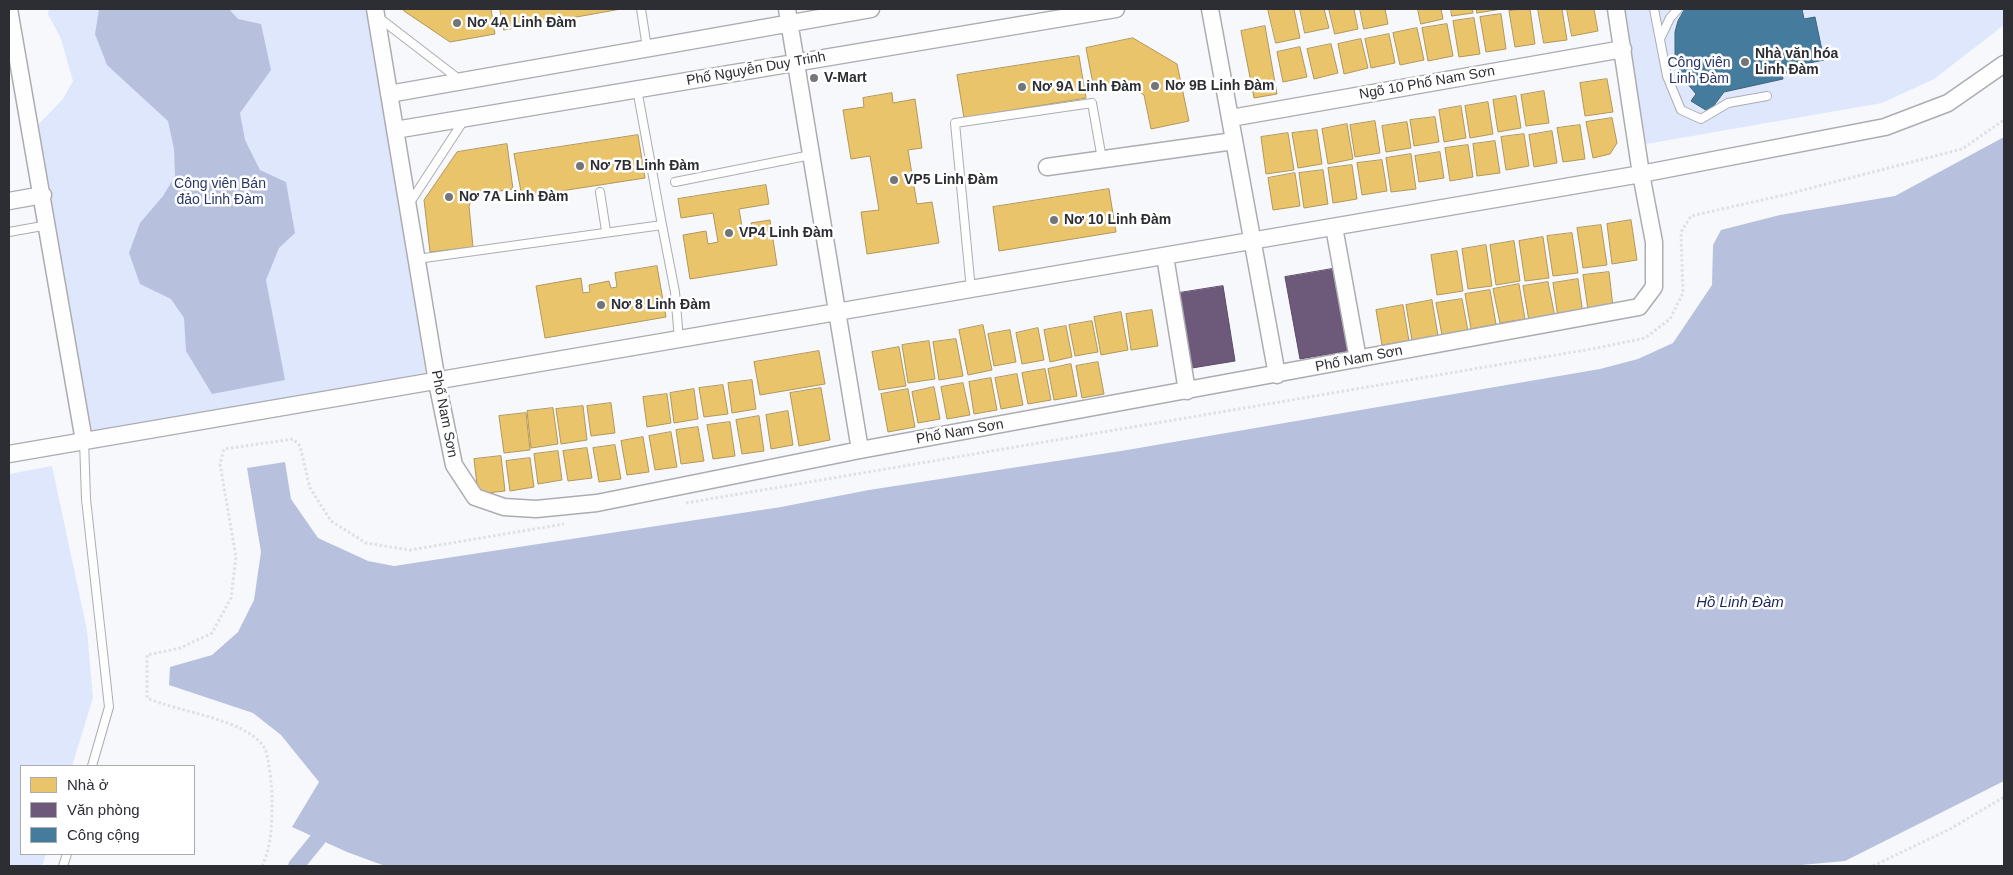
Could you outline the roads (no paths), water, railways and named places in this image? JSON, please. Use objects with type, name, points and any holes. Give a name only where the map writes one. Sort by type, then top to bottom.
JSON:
[{"type":"street","points":[[9,9],[84,441]]},
{"type":"street","points":[[389,94],[647,48],[788,16],[871,9]]},
{"type":"street","name":"Phố Nguyễn Duy Trinh","points":[[395,130],[1116,9]]},
{"type":"street","points":[[1210,9],[1254,241],[1277,375]]},
{"type":"street","name":"Phố Nam Sơn","points":[[376,12],[437,382],[454,465],[475,497],[504,507],[536,509],[597,503],[860,450],[1277,375],[1639,307],[1654,287],[1654,242],[1641,174],[1616,9]]},
{"type":"street","points":[[788,16],[860,450]]},
{"type":"street","name":"Ngõ 10 Phố Nam Sơn","points":[[1231,118],[1623,49]]},
{"type":"street","points":[[9,454],[1641,174],[1885,127],[1948,103],[2004,64]]},
{"type":"street","points":[[1047,167],[1234,141]]},
{"type":"street","points":[[9,200],[42,195]]},
{"type":"street","points":[[1334,227],[1358,360]]},
{"type":"street","points":[[1165,256],[1187,391]]},
{"type":"lane","points":[[641,9],[647,48]]},
{"type":"lane","points":[[1654,9],[1667,76],[1681,110],[1701,119],[1728,104],[1767,96]]},
{"type":"lane","points":[[1660,39],[1670,18],[1678,9]]},
{"type":"lane","points":[[376,12],[462,81]]},
{"type":"lane","points":[[637,89],[675,292],[679,340]]},
{"type":"lane","points":[[971,290],[955,123],[1092,103],[1102,159]]},
{"type":"lane","points":[[408,206],[466,118]]},
{"type":"lane","points":[[675,182],[811,155]]},
{"type":"lane","points":[[600,192],[606,232]]},
{"type":"lane","points":[[417,259],[662,225]]},
{"type":"lane","points":[[9,232],[48,226]]},
{"type":"lane","points":[[84,441],[86,499],[109,707],[92,765]]},
{"type":"water","points":[[99,9],[229,9],[238,19],[261,24],[271,70],[240,113],[245,140],[260,170],[286,182],[295,233],[279,248],[266,280],[285,380],[212,394],[186,351],[184,318],[171,299],[140,284],[129,253],[140,223],[163,196],[175,176],[174,149],[168,121],[107,65],[95,34]]},
{"type":"water","name":"Hồ Linh Đàm","points":[[2004,137],[2004,781],[1845,861],[1790,866],[385,866],[347,852],[292,827],[319,782],[281,735],[253,713],[169,685],[170,667],[212,655],[238,632],[254,600],[261,552],[247,468],[285,462],[291,499],[318,538],[368,561],[394,566],[781,507],[869,490],[1121,451],[1600,369],[1638,359],[1673,343],[1712,285],[1713,245],[1721,230],[1780,215],[1895,196]]},
{"type":"waterway","points":[[296,866],[318,839]]},
{"type":"place","name":"Nơ 4A Linh Đàm","points":[[457,23]]},
{"type":"place","name":"Nhà văn hóa Linh Đàm","points":[[1745,62]]},
{"type":"place","name":"V-Mart","points":[[814,78]]},
{"type":"place","name":"Nơ 9B Linh Đàm","points":[[1155,86]]},
{"type":"place","name":"Nơ 9A Linh Đàm","points":[[1022,87]]},
{"type":"place","name":"Nơ 7B Linh Đàm","points":[[580,166]]},
{"type":"place","name":"VP5 Linh Đàm","points":[[894,180]]},
{"type":"place","name":"Nơ 7A Linh Đàm","points":[[449,197]]},
{"type":"place","name":"Nơ 10 Linh Đàm","points":[[1054,220]]},
{"type":"place","name":"VP4 Linh Đàm","points":[[729,233]]},
{"type":"place","name":"Nơ 8 Linh Đàm","points":[[601,305]]},
{"type":"park label","name":"Công viên Linh Đàm","points":[[1699,72]]},
{"type":"park label","name":"Công viên Bán đảo Linh Đàm","points":[[220,192]]}]
